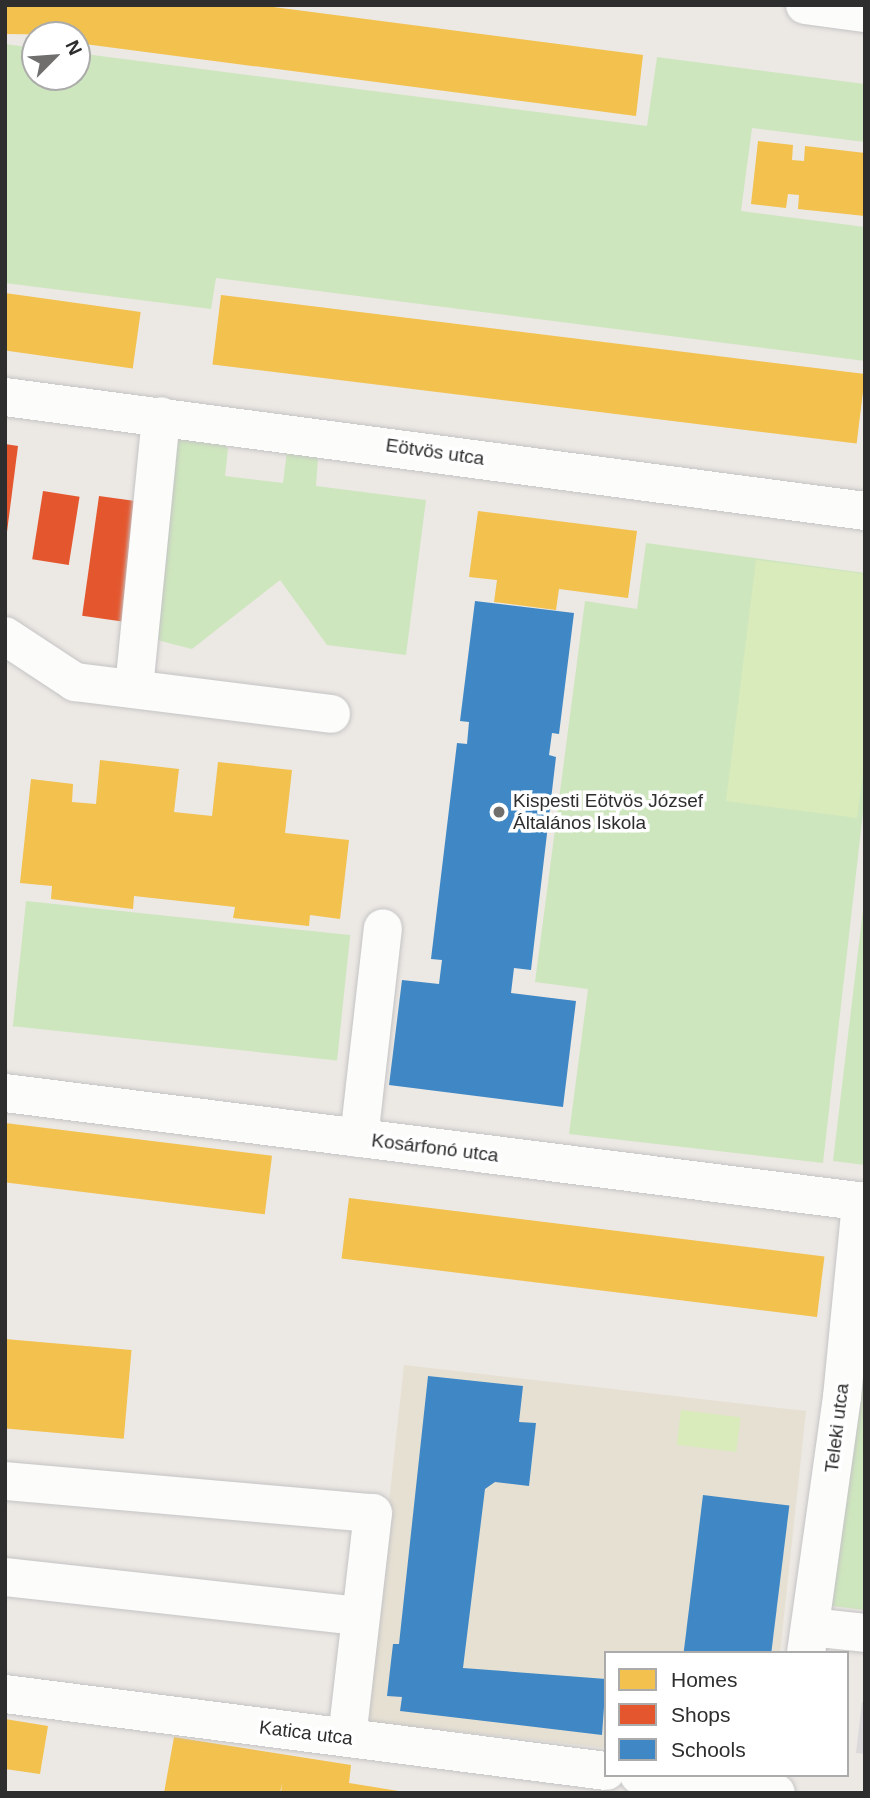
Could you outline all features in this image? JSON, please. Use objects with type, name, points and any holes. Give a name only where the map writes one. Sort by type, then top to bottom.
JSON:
[{"type":"street","points":[[805,5],[865,13]]},
{"type":"street","name":"Eötvös utca","points":[[5,397],[865,511]]},
{"type":"street","points":[[134,688],[161,416]]},
{"type":"street","points":[[5,636],[75,682],[331,714]]},
{"type":"street","points":[[359,1138],[383,928]]},
{"type":"street","name":"Kosárfonó utca","points":[[5,1093],[863,1202]]},
{"type":"street","name":"Teleki utca","points":[[808,1640],[863,1202]]},
{"type":"street","points":[[5,1481],[373,1513],[347,1738]]},
{"type":"street","points":[[5,1577],[360,1616]]},
{"type":"street","points":[[808,1640],[865,1633]]},
{"type":"street","name":"Katica utca","points":[[5,1694],[604,1771]]},
{"type":"street","points":[[654,1777],[776,1793]]},
{"type":"shaded area","points":[[404,1365],[806,1411],[780,1651],[604,1651],[604,1748],[365,1721]]},
{"type":"shaded area","points":[[862,1702],[865,1702],[865,1754],[856,1753]]},
{"type":"green space","points":[[5,44],[21,46],[21,91],[91,91],[91,55],[647,126],[657,57],[865,84],[865,142],[752,128],[741,211],[865,227],[865,361],[216,278],[211,309],[5,283]]},
{"type":"green space","points":[[174,432],[219,438],[228,449],[225,476],[283,483],[287,451],[318,458],[316,486],[426,500],[406,655],[327,645],[280,580],[192,649],[149,638]]},
{"type":"green space","points":[[646,543],[865,573],[865,795],[823,1163],[569,1134],[588,989],[535,982],[585,601],[637,609]]},
{"type":"green space","points":[[756,560],[865,574],[865,759],[857,818],[726,801]]},
{"type":"green space","points":[[865,893],[865,1165],[833,1161]]},
{"type":"green space","points":[[26,901],[350,935],[337,1060],[13,1026]]},
{"type":"green space","points":[[865,1335],[865,1610],[832,1606]]},
{"type":"green space","points":[[681,1410],[741,1417],[736,1452],[677,1445]]},
{"type":"building: Homes","points":[[5,5],[258,5],[643,55],[636,116],[91,45],[91,21],[21,21],[21,34],[5,34]]},
{"type":"building: Homes","points":[[758,141],[793,145],[792,160],[804,161],[805,146],[865,153],[865,216],[798,209],[799,195],[788,194],[786,208],[751,204]]},
{"type":"building: Homes","points":[[5,293],[141,312],[133,369],[5,351]]},
{"type":"building: Homes","points":[[221,295],[865,374],[857,444],[212,364]]},
{"type":"building: Homes","points":[[478,511],[637,531],[628,598],[559,589],[556,610],[494,602],[497,580],[469,577]]},
{"type":"building: Homes","points":[[100,760],[179,769],[174,812],[212,816],[218,762],[292,770],[285,833],[349,840],[340,919],[310,915],[309,926],[233,918],[235,907],[134,896],[133,909],[51,899],[52,886],[20,883],[31,779],[73,784],[72,802],[96,804]]},
{"type":"building: Homes","points":[[5,1123],[272,1156],[265,1214],[5,1182]]},
{"type":"building: Homes","points":[[349,1198],[824,1256],[817,1317],[342,1259]]},
{"type":"building: Homes","points":[[5,1339],[132,1350],[124,1439],[5,1428]]},
{"type":"building: Homes","points":[[5,1719],[48,1726],[40,1774],[5,1769]]},
{"type":"building: Homes","points":[[174,1737],[351,1765],[349,1783],[411,1793],[281,1793],[282,1783],[280,1793],[164,1793]]},
{"type":"building: Shops","points":[[5,444],[18,446],[7,532],[5,532]]},
{"type":"building: Shops","points":[[43,491],[80,497],[69,565],[32,559]]},
{"type":"building: Shops","points":[[99,496],[141,502],[124,622],[82,616]]},
{"type":"building: Schools","name":"Kispesti Eötvös József Általános Iskola","points":[[475,601],[574,613],[559,734],[552,733],[549,755],[556,757],[531,970],[514,968],[511,993],[576,1001],[563,1107],[389,1085],[402,980],[439,984],[442,960],[431,959],[457,743],[467,744],[469,722],[460,721]]},
{"type":"building: Schools","points":[[428,1376],[523,1386],[519,1422],[536,1423],[529,1486],[495,1482],[485,1489],[463,1668],[604,1679],[602,1735],[400,1711],[402,1697],[387,1696],[393,1644],[399,1644]]},
{"type":"building: Schools","points":[[703,1495],[789,1506],[771,1651],[684,1651]]},
{"type":"place","name":"Kispesti Eötvös József Általános Iskola","points":[[499,812]]}]
